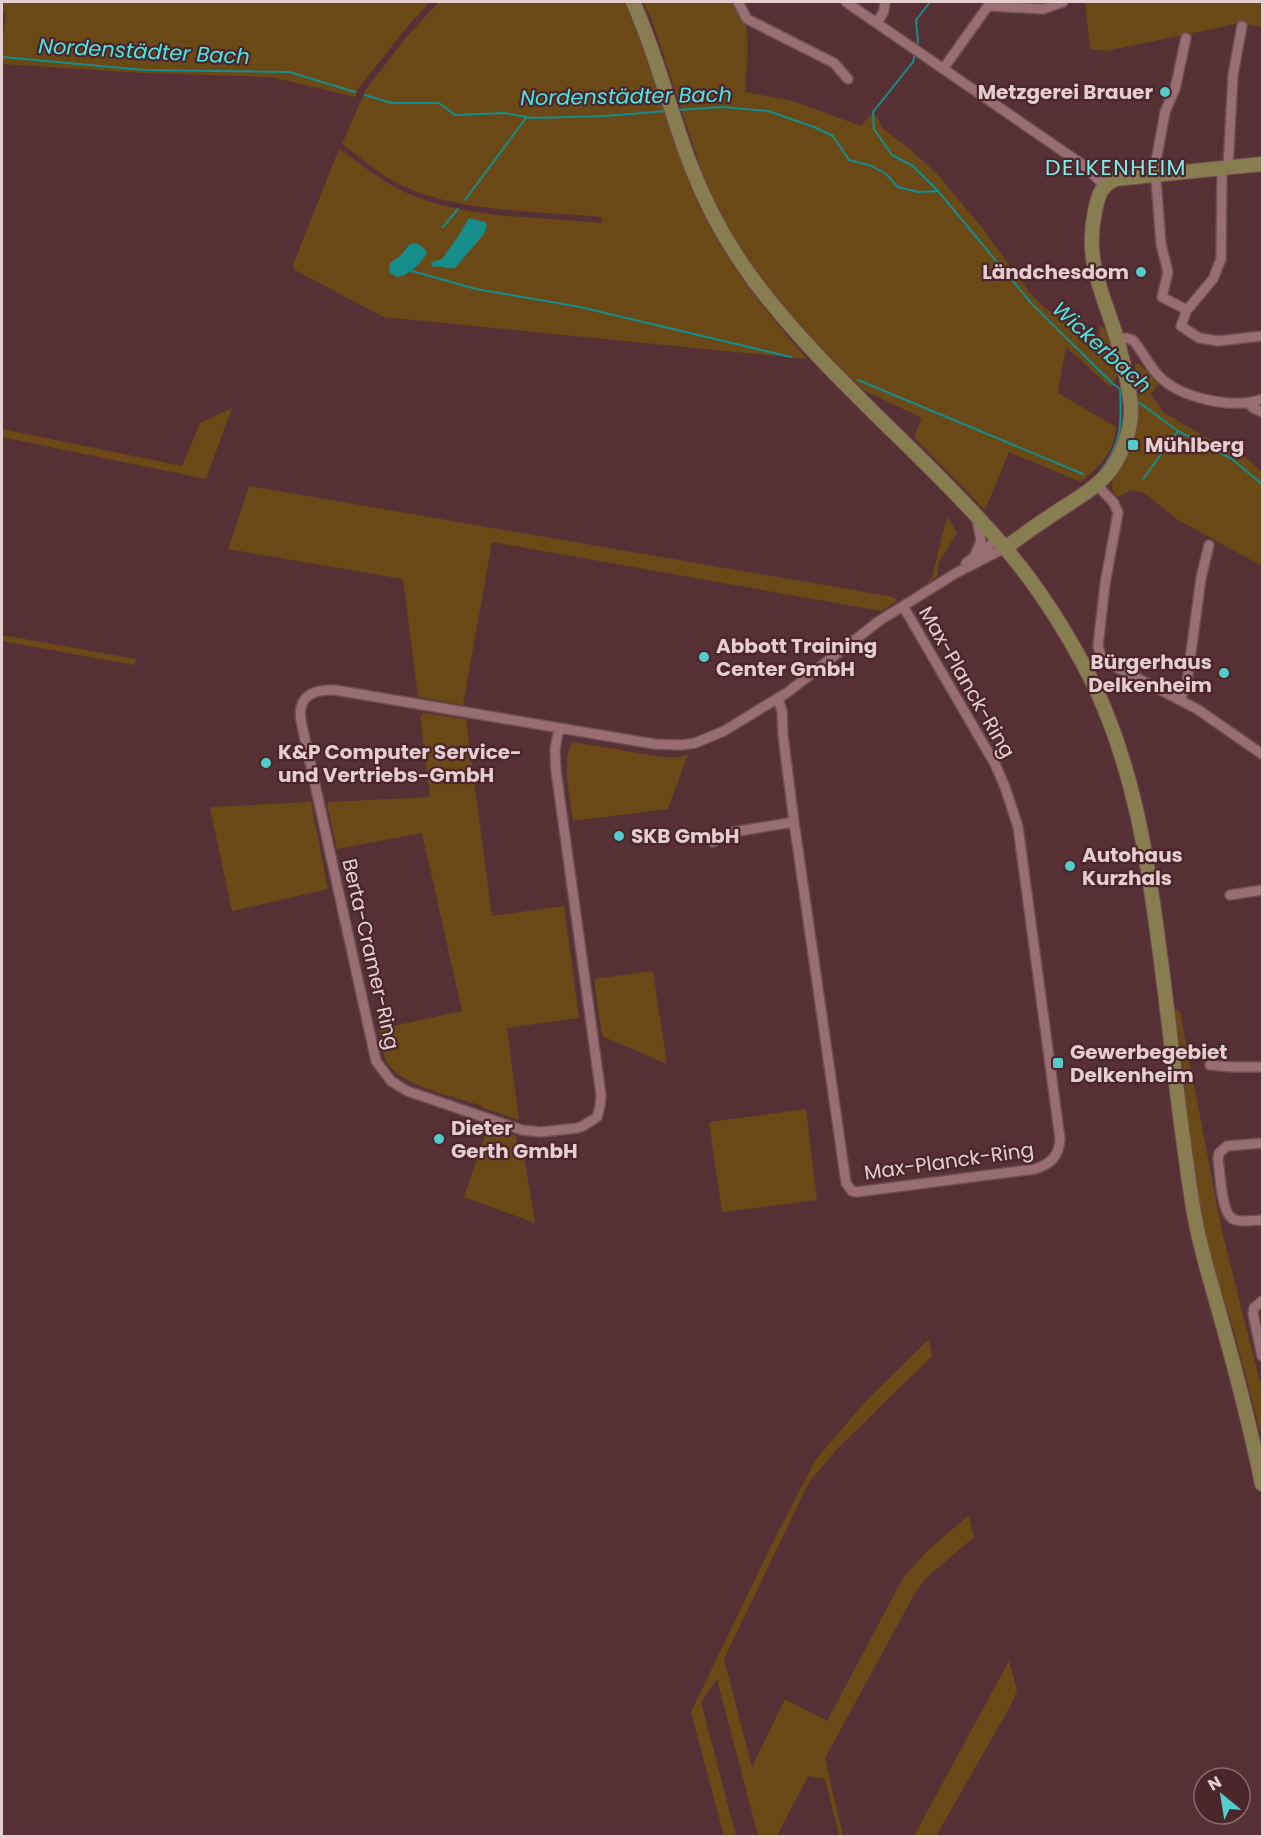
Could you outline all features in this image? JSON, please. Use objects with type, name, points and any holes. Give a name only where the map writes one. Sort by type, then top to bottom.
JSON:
[{"type":"main road","points":[[633,2],[645,29],[692,169],[713,215],[754,281],[790,324],[1001,543],[1055,615],[1090,678],[1119,748],[1136,802],[1152,888],[1195,1218],[1259,1455],[1263,1484]]},
{"type":"main road","points":[[1001,543],[1025,534],[1097,485],[1119,456],[1130,427],[1131,410],[1127,382],[1091,252],[1091,228],[1102,190],[1116,179],[1263,164]]},
{"type":"main road","points":[[1001,543],[1012,531],[1047,518]]},
{"type":"main road","points":[[1021,567],[1025,534]]},
{"type":"street","points":[[738,2],[747,19],[834,63],[848,79]]},
{"type":"street","points":[[846,2],[1083,165],[1102,190]]},
{"type":"street","points":[[877,23],[884,11],[885,2]]},
{"type":"street","points":[[944,69],[988,6],[1039,9],[1063,2]]},
{"type":"street","points":[[1242,26],[1233,75],[1225,168],[1221,259],[1213,279],[1187,310],[1181,326],[1199,338],[1218,341],[1263,336]]},
{"type":"street","points":[[1186,38],[1175,89],[1165,112],[1155,175],[1161,244],[1168,272],[1162,297],[1187,310]]},
{"type":"street","points":[[1117,340],[1126,338],[1133,340],[1156,374],[1169,384],[1216,402],[1249,404],[1263,399]]},
{"type":"street","points":[[1249,404],[1263,412]]},
{"type":"street","points":[[1097,485],[1114,503],[1118,518],[1105,584],[1099,652],[1110,664],[1219,722],[1263,754]]},
{"type":"street","points":[[975,556],[981,541],[977,517]]},
{"type":"street","name":"Max-Planck-Ring","points":[[956,573],[975,556],[1001,543]]},
{"type":"street","name":"Max-Planck-Ring","points":[[903,606],[994,764],[1005,787],[1017,827],[1060,1148],[1051,1162],[1035,1169],[857,1192],[849,1187],[844,1176],[794,822],[782,711],[778,699],[855,639],[903,606],[1001,543]]},
{"type":"street","points":[[1180,700],[1186,682],[1200,583],[1209,545]]},
{"type":"street","name":"Berta-Cramer-Ring","points":[[559,728],[555,749],[556,771],[601,1095],[597,1117],[583,1126],[531,1131],[506,1125],[407,1091],[391,1081],[376,1061],[308,754],[300,710],[303,701],[312,693],[335,690],[654,744],[682,745],[708,739],[778,699]]},
{"type":"street","points":[[713,842],[733,832],[794,822]]},
{"type":"street","points":[[1230,895],[1263,890]]},
{"type":"street","points":[[1210,1065],[1263,1067]]},
{"type":"street","points":[[1263,1143],[1227,1146],[1219,1153],[1218,1158],[1225,1206],[1229,1216],[1237,1221],[1263,1220]]},
{"type":"street","points":[[1263,1301],[1254,1308],[1253,1314],[1263,1356]]},
{"type":"shaded area","points":[[2,2],[430,2],[358,89],[355,97],[271,77],[143,73],[2,64],[6,13],[2,12]]},
{"type":"shaded area","points":[[439,2],[624,2],[636,30],[685,172],[710,227],[767,312],[807,359],[383,317],[295,270],[293,265],[339,149],[391,185],[409,194],[456,209],[504,216],[602,223],[602,217],[475,206],[426,195],[387,177],[342,144],[365,91],[407,36]],"holes":[[[410,244],[418,266],[407,275],[390,263],[400,256]]]},
{"type":"shaded area","points":[[643,2],[735,2],[744,20],[747,38],[745,92],[793,101],[861,126],[870,115],[878,117],[882,128],[937,174],[1042,306],[1057,316],[1070,318],[1073,329],[1100,335],[1099,326],[1107,328],[1118,375],[1110,387],[1066,347],[1058,393],[1116,427],[1113,444],[1094,471],[1081,482],[1009,452],[985,510],[914,437],[922,418],[863,390],[844,372],[783,306],[729,230],[706,184],[652,20]]},
{"type":"shaded area","points":[[1085,2],[1262,2],[1262,27],[1241,23],[1106,51],[1090,49]]},
{"type":"shaded area","points":[[1136,364],[1139,364],[1159,383],[1151,394],[1163,412],[1245,457],[1262,472],[1262,566],[1178,520],[1145,493],[1131,490],[1117,497],[1112,489],[1114,478],[1130,452],[1137,427]]},
{"type":"shaded area","points":[[232,408],[206,479],[2,437],[2,429],[182,466],[200,423]]},
{"type":"shaded area","points":[[249,486],[894,597],[897,601],[881,611],[492,542],[463,705],[418,697],[403,579],[228,549]]},
{"type":"shaded area","points":[[947,516],[957,533],[939,562],[937,576],[925,585],[932,577]]},
{"type":"shaded area","points":[[2,635],[136,659],[134,665],[2,641]]},
{"type":"shaded area","points":[[423,713],[466,719],[492,916],[564,906],[579,1018],[507,1028],[519,1120],[415,1084],[393,1070],[384,1054],[379,1029],[462,1011],[422,833],[337,849],[327,805],[329,802],[430,797],[420,717]]},
{"type":"shaded area","points":[[573,742],[663,757],[679,757],[688,754],[668,809],[573,821],[567,758]]},
{"type":"shaded area","points":[[311,802],[328,889],[232,911],[210,807]]},
{"type":"shaded area","points":[[653,971],[667,1064],[602,1036],[594,979]]},
{"type":"shaded area","points":[[1174,1007],[1180,1012],[1223,1236],[1262,1389],[1262,1438],[1234,1331],[1213,1264],[1193,1176],[1181,1050]]},
{"type":"shaded area","points":[[806,1109],[817,1200],[722,1212],[709,1122]]},
{"type":"shaded area","points":[[488,1126],[516,1136],[518,1148],[523,1148],[535,1223],[464,1197]]},
{"type":"shaded area","points":[[929,1341],[932,1356],[837,1449],[809,1482],[724,1659],[752,1767],[785,1699],[827,1721],[903,1578],[928,1550],[969,1515],[974,1537],[927,1577],[915,1593],[825,1758],[843,1836],[839,1836],[825,1779],[808,1776],[777,1836],[758,1836],[717,1679],[701,1702],[736,1836],[724,1836],[691,1712],[816,1459],[866,1401]]},
{"type":"shaded area","points":[[1009,1661],[1017,1690],[1011,1705],[936,1836],[914,1836]]},
{"type":"water","points":[[469,218],[485,222],[487,226],[484,234],[455,268],[434,267],[432,262],[442,259]]},
{"type":"water","points":[[416,243],[427,253],[418,266],[411,272],[397,277],[389,272],[390,263],[400,256],[410,244]]},
{"type":"waterway","name":"Wickerbach","points":[[916,48],[918,41],[916,20],[930,2]]},
{"type":"waterway","name":"Wickerbach","points":[[915,53],[913,62],[873,112],[874,129],[892,155],[913,166],[938,191],[1032,304],[1113,384],[1123,391]]},
{"type":"waterway","name":"Nordenstädter Bach","points":[[2,57],[144,70],[289,72],[355,92]]},
{"type":"waterway","name":"Nordenstädter Bach","points":[[365,95],[391,103],[439,103],[455,115],[504,113],[532,118],[606,116],[666,111]]},
{"type":"waterway","name":"Nordenstädter Bach","points":[[677,110],[723,107],[768,111],[833,136],[849,160],[872,166],[886,174],[898,187],[918,192],[938,191]]},
{"type":"waterway","points":[[465,200],[526,118]]},
{"type":"waterway","points":[[443,227],[458,209]]},
{"type":"waterway","points":[[412,271],[476,289],[580,307],[791,357]]},
{"type":"waterway","points":[[858,380],[1083,474]]},
{"type":"waterway","points":[[1099,473],[1112,453],[1119,433],[1120,389]]},
{"type":"waterway","name":"Wickerbach","points":[[1137,401],[1178,431],[1232,459],[1262,484]]},
{"type":"waterway","points":[[1143,479],[1178,431]]},
{"type":"place","name":"Metzgerei Brauer","points":[[1165,92]]},
{"type":"place","name":"Ländchesdom","points":[[1141,272]]},
{"type":"place","name":"Mühlberg","points":[[1133,445]]},
{"type":"place","name":"Abbott Training Center GmbH","points":[[704,657]]},
{"type":"place","name":"Bürgerhaus Delkenheim","points":[[1224,673]]},
{"type":"place","name":"K&P Computer Service- und Vertriebs-GmbH","points":[[266,763]]},
{"type":"place","name":"SKB GmbH","points":[[619,836]]},
{"type":"place","name":"Autohaus Kurzhals","points":[[1070,866]]},
{"type":"place","name":"Gewerbegebiet Delkenheim","points":[[1058,1063]]},
{"type":"place","name":"Dieter Gerth GmbH","points":[[439,1139]]},
{"type":"district","name":"DELKENHEIM","points":[[1116,167]]}]
